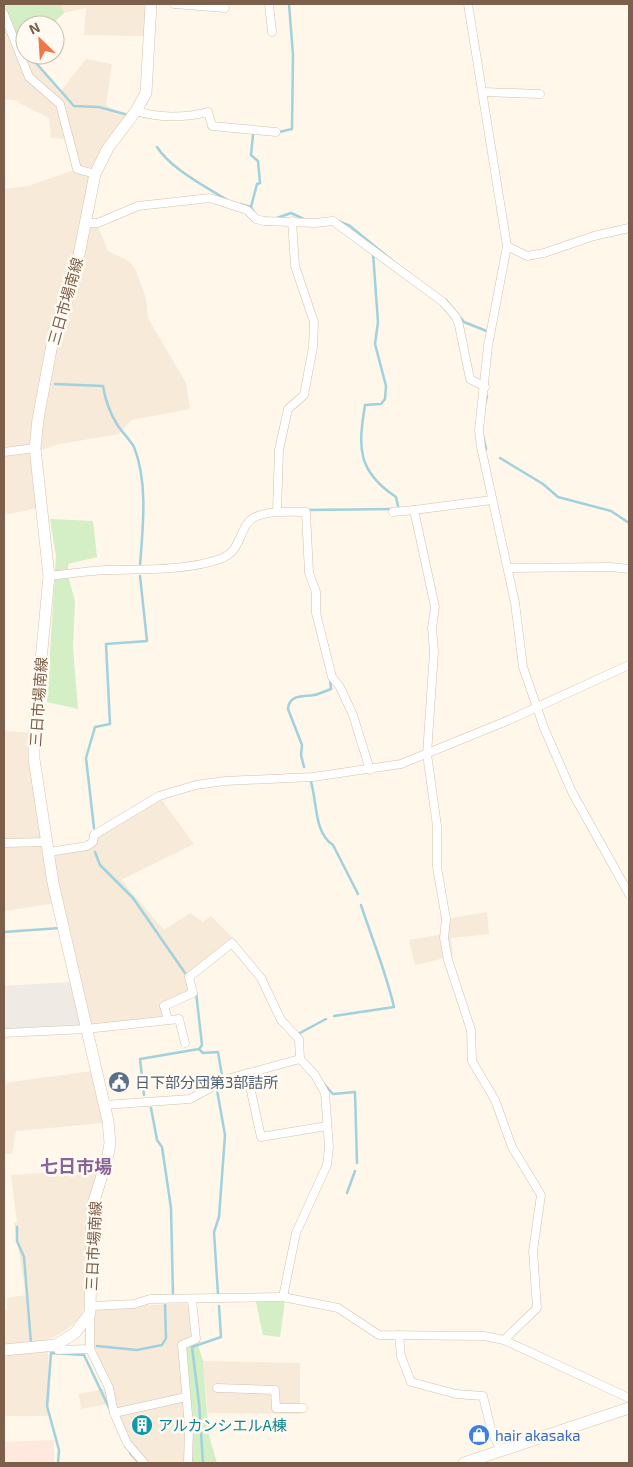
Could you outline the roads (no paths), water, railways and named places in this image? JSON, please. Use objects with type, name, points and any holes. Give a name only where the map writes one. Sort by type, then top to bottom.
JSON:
[{"type":"main road","name":"三日市場南線","points":[[4,1350],[56,1345],[75,1333],[90,1309],[92,1208],[110,1143],[104,1105],[53,882],[34,759],[34,734],[48,576],[35,448],[38,419],[56,323],[72,290],[95,174],[108,148],[136,112],[146,93],[151,4]]},
{"type":"main road","points":[[464,1463],[629,1408]]},
{"type":"street","points":[[174,4],[225,8]]},
{"type":"street","points":[[269,4],[272,32]]},
{"type":"street","points":[[468,4],[507,246],[488,346],[479,430],[492,500],[515,603],[523,667],[537,707],[572,792],[629,894]]},
{"type":"street","points":[[4,14],[29,77],[60,104],[77,169],[95,174]]},
{"type":"street","points":[[483,92],[540,94]]},
{"type":"street","points":[[136,112],[152,117],[197,115],[208,112],[212,126],[276,132]]},
{"type":"street","points":[[86,223],[98,223],[138,206],[210,198],[247,210],[256,219],[271,222],[292,220],[315,223],[332,222],[443,302],[456,316],[470,378],[485,387]]},
{"type":"street","points":[[277,511],[279,450],[288,409],[304,395],[313,347],[314,322],[295,266],[292,220]]},
{"type":"street","points":[[507,246],[527,256],[544,254],[594,236],[629,228]]},
{"type":"street","points":[[4,452],[35,448]]},
{"type":"street","points":[[393,512],[492,500]]},
{"type":"street","points":[[414,510],[435,608],[432,628],[434,652],[427,754],[437,826],[437,867],[446,919],[444,938],[448,960],[471,1030],[472,1061],[495,1100],[512,1147],[541,1195],[533,1251],[537,1308],[504,1340]]},
{"type":"street","points":[[48,576],[102,570],[192,565],[222,559],[239,545],[247,523],[252,519],[277,511],[306,512],[309,573],[316,592],[316,613],[332,677],[340,687],[352,715],[370,770]]},
{"type":"street","points":[[508,568],[611,567],[629,569]]},
{"type":"street","points":[[4,843],[48,847],[87,846],[93,842],[94,835],[159,796],[196,785],[225,781],[313,777],[401,764],[537,707],[629,665]]},
{"type":"street","points":[[168,1020],[164,1006],[193,993],[189,977],[232,943],[261,978],[281,1020],[299,1040],[300,1059],[315,1075],[325,1092],[327,1165],[296,1233],[283,1297]]},
{"type":"street","points":[[4,1032],[86,1029],[179,1020],[185,1042]]},
{"type":"street","points":[[104,1105],[190,1099],[227,1080],[300,1059]]},
{"type":"street","points":[[247,1073],[261,1137],[327,1126]]},
{"type":"street","points":[[144,1463],[128,1443],[114,1413],[108,1388],[90,1349],[90,1309],[134,1304],[150,1299],[192,1300],[283,1297],[338,1308],[380,1335],[484,1336],[504,1340],[629,1398]]},
{"type":"street","points":[[188,1463],[182,1345],[196,1339],[192,1300]]},
{"type":"street","points":[[399,1335],[401,1356],[410,1382],[456,1394],[483,1396],[491,1429],[501,1451]]},
{"type":"street","points":[[56,1345],[58,1350],[90,1349]]},
{"type":"street","points":[[217,1388],[275,1390],[276,1408],[303,1408]]},
{"type":"street","points":[[114,1413],[186,1397]]},
{"type":"waterway","points":[[279,132],[292,129],[293,55],[289,4]]},
{"type":"waterway","points":[[38,65],[74,106],[99,107],[128,115]]},
{"type":"waterway","points":[[251,207],[257,184],[260,183],[258,161],[251,155],[253,135]]},
{"type":"waterway","points":[[157,147],[180,170],[227,200]]},
{"type":"waterway","points":[[240,204],[251,207],[255,214]]},
{"type":"waterway","points":[[274,219],[291,213],[306,220]]},
{"type":"waterway","points":[[336,220],[350,226],[394,262]]},
{"type":"waterway","points":[[373,253],[378,322],[375,344],[386,386],[385,399],[381,404],[365,405],[361,446],[367,468],[374,478],[396,497],[398,506]]},
{"type":"waterway","points":[[445,299],[464,322],[489,332]]},
{"type":"waterway","points":[[55,384],[103,386],[113,417],[134,447],[143,490],[140,565]]},
{"type":"waterway","points":[[485,404],[487,396]]},
{"type":"waterway","points":[[483,436],[486,449]]},
{"type":"waterway","points":[[500,458],[543,484],[558,497],[611,511],[629,523]]},
{"type":"waterway","points":[[306,510],[392,509]]},
{"type":"waterway","points":[[94,828],[86,758],[95,727],[110,724],[106,644],[147,641],[140,576]]},
{"type":"waterway","points":[[304,767],[301,755],[302,745],[288,709],[289,704],[297,697],[316,695],[331,689],[330,678]]},
{"type":"waterway","points":[[311,782],[322,833],[333,845],[358,894]]},
{"type":"waterway","points":[[95,852],[100,865],[133,898],[185,973]]},
{"type":"waterway","points":[[334,1016],[394,1007],[383,968],[361,905]]},
{"type":"waterway","points":[[4,932],[60,928]]},
{"type":"waterway","points":[[196,992],[202,1045],[199,1049],[203,1053],[218,1052],[222,1076]]},
{"type":"waterway","points":[[298,1034],[326,1019]]},
{"type":"waterway","points":[[144,1095],[140,1059],[199,1049]]},
{"type":"waterway","points":[[323,1083],[333,1094],[355,1092],[357,1163]]},
{"type":"waterway","points":[[218,1294],[214,1232],[219,1217],[225,1135],[217,1090],[227,1084]]},
{"type":"waterway","points":[[151,1108],[157,1140],[162,1147],[171,1208],[173,1296]]},
{"type":"waterway","points":[[347,1193],[355,1171]]},
{"type":"waterway","points":[[17,1227],[17,1241],[24,1257],[31,1343]]},
{"type":"waterway","points":[[97,1346],[137,1350],[162,1345],[166,1338],[165,1305]]},
{"type":"waterway","points":[[203,1463],[199,1403],[192,1347],[221,1337],[219,1306]]},
{"type":"waterway","points":[[58,1463],[59,1450],[47,1406],[51,1353],[84,1355],[111,1412]]},
{"type":"waterway","points":[[130,1453],[139,1463]]},
{"type":"place","name":"日下部分団第3部詰所","points":[[119,1082]]},
{"type":"place","name":"アルカンシエルA棟","points":[[142,1425]]},
{"type":"place","name":"hair akasaka","points":[[479,1435]]},
{"type":"district","name":"七日市場","points":[[76,1166]]}]
